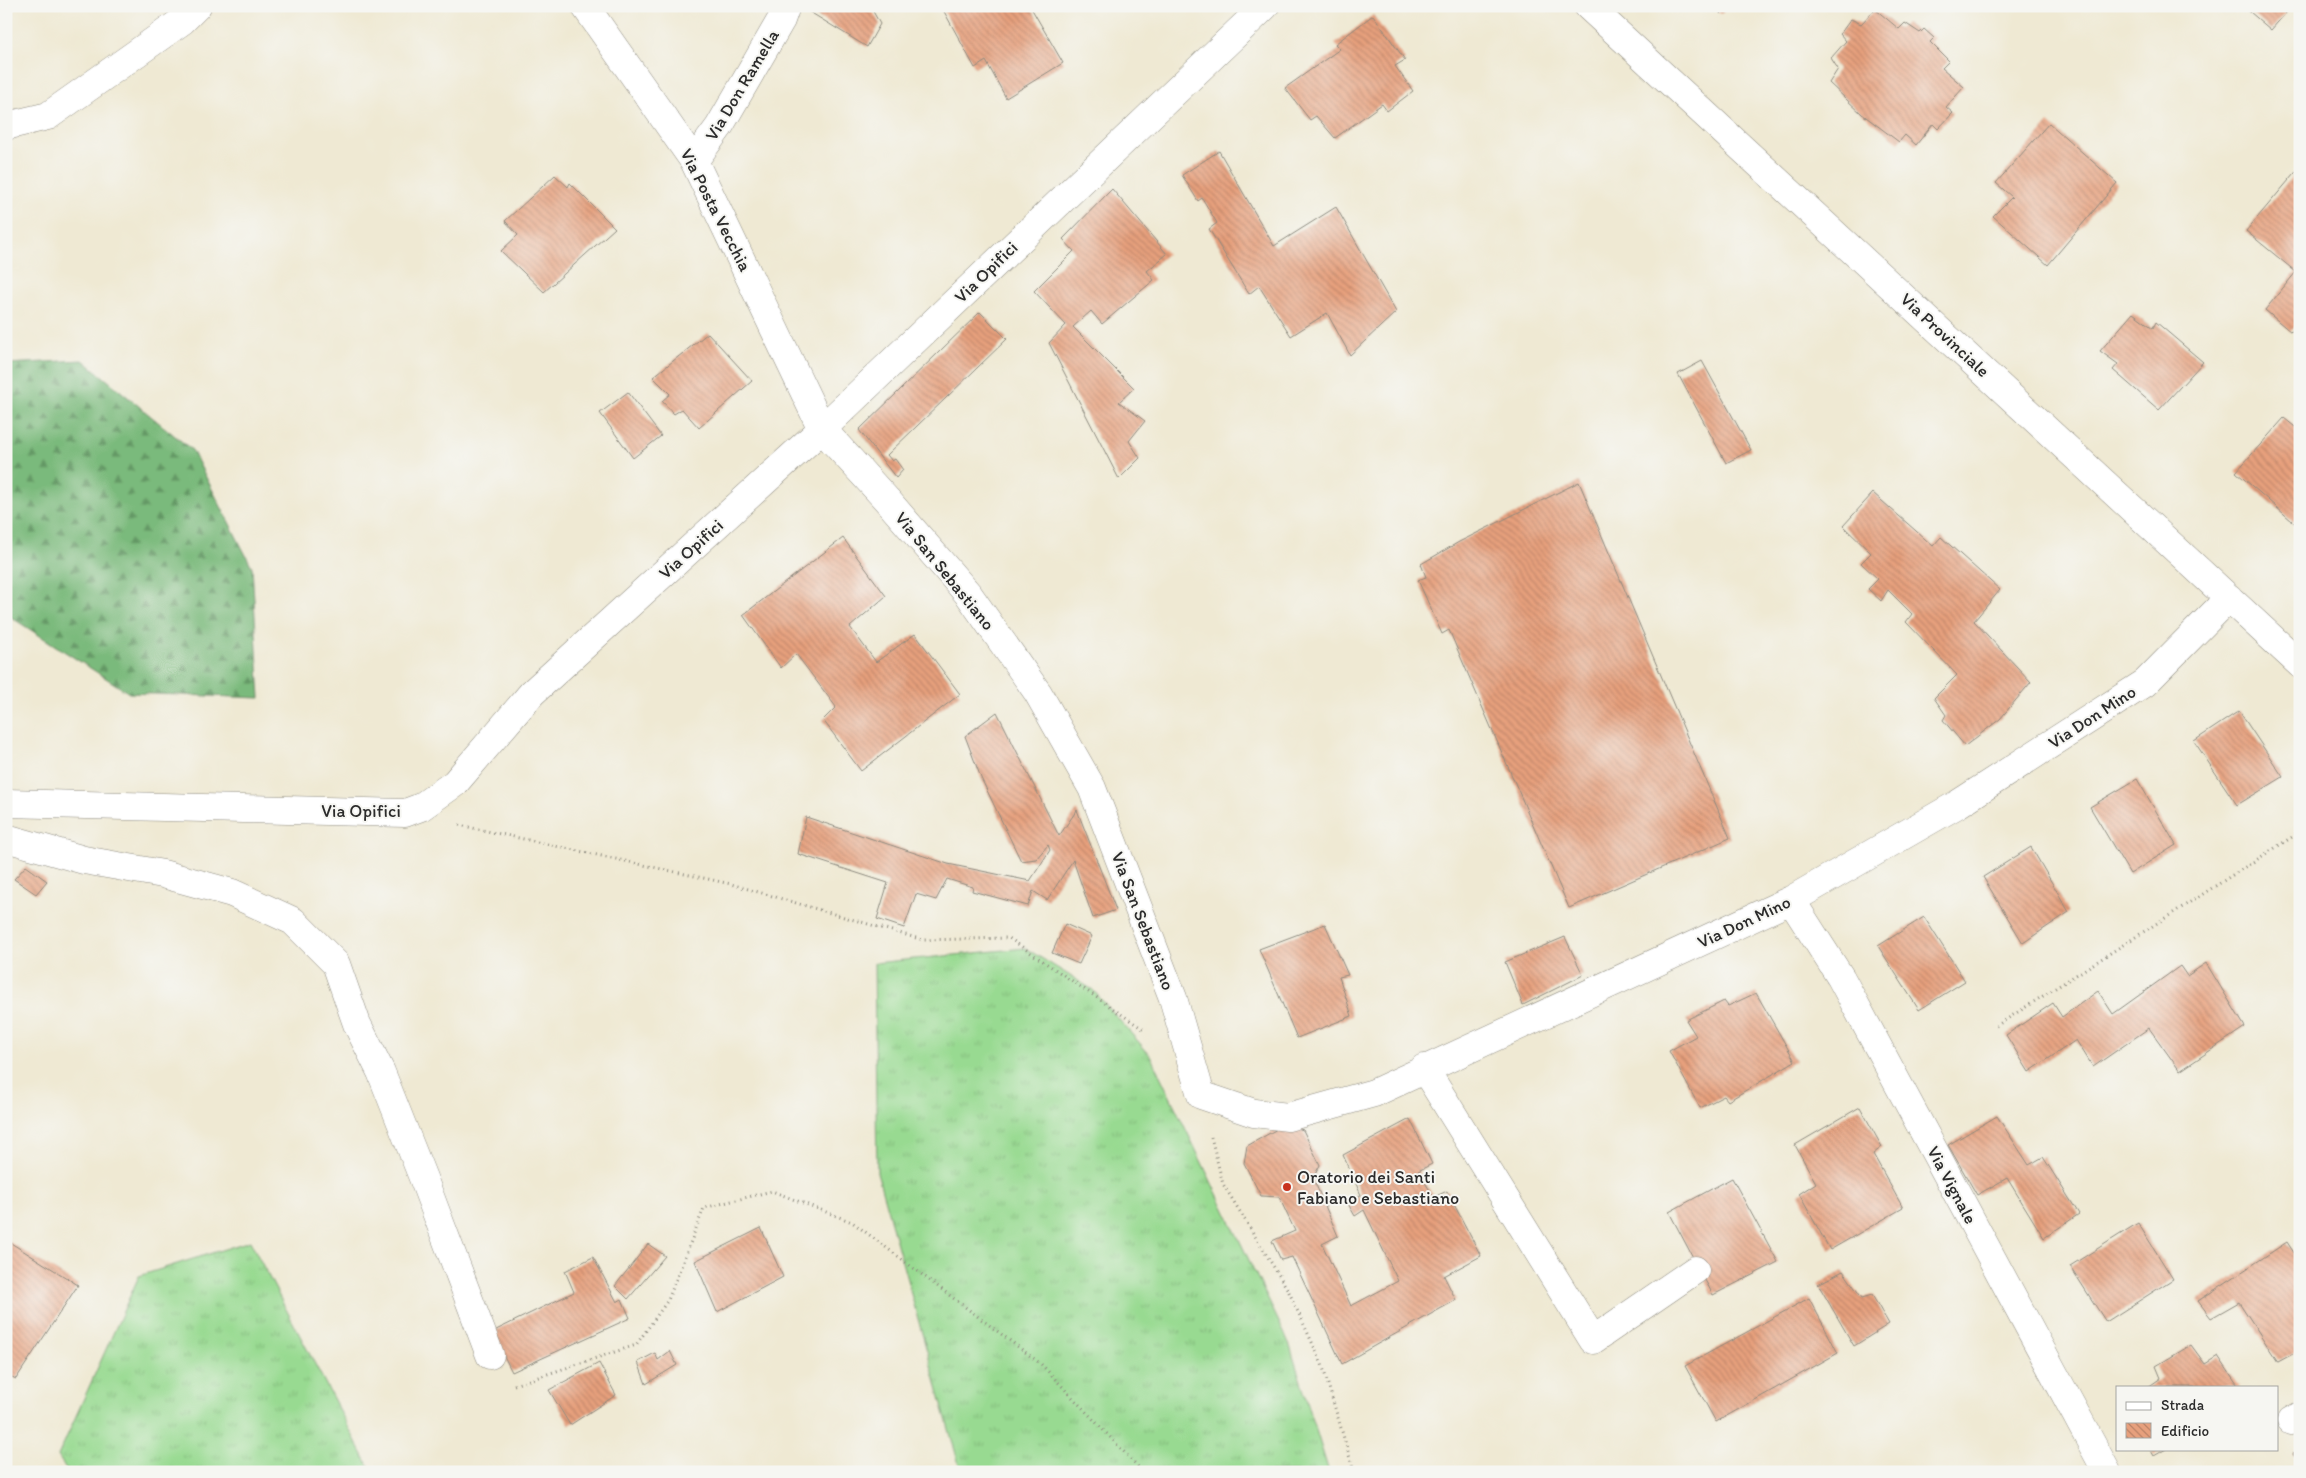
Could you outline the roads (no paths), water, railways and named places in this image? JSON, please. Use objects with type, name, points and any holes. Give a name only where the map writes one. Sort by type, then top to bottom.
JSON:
[{"type":"street","points":[[6,126],[48,116],[182,21],[197,6]]},
{"type":"street","name":"Via Posta Vecchia","points":[[585,6],[694,161],[822,429]]},
{"type":"street","name":"Via Don Ramella","points":[[694,161],[719,127],[781,20],[786,6]]},
{"type":"street","name":"Via Opifici","points":[[6,803],[404,812],[421,807],[455,783],[532,694],[822,429],[1265,6]]},
{"type":"street","name":"Via Provinciale","points":[[1588,6],[2298,659]]},
{"type":"street","name":"Via San Sebastiano","points":[[822,429],[887,500],[969,595],[1038,694],[1092,788],[1173,998],[1200,1095]]},
{"type":"street","name":"Via Don Mino","points":[[1200,1095],[1254,1113],[1288,1117],[1374,1093],[1424,1068],[1493,1040],[1792,900],[1958,804],[2145,683],[2230,598]]},
{"type":"street","points":[[6,838],[84,860],[163,874],[232,893],[293,921],[336,964],[357,1024],[381,1072],[426,1183],[490,1356]]},
{"type":"street","name":"Via Vignale","points":[[1792,900],[1842,978],[2107,1472]]},
{"type":"street","points":[[1424,1068],[1593,1340],[1695,1270]]},
{"type":"place","name":"Oratorio dei Santi Fabiano e Sebastiano","points":[[1287,1187]]}]
